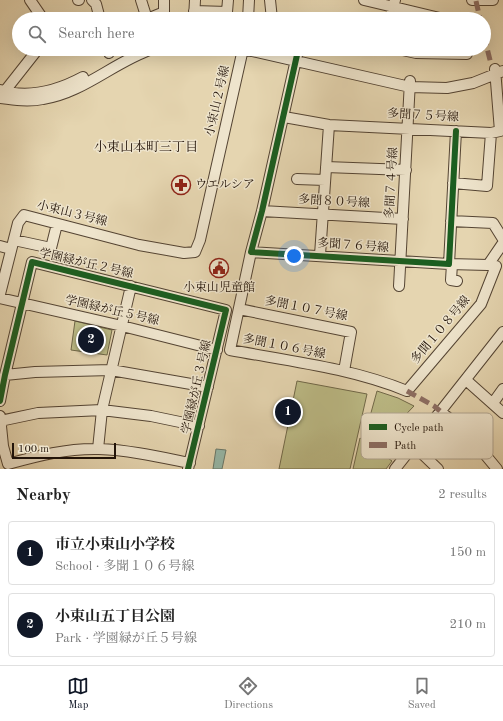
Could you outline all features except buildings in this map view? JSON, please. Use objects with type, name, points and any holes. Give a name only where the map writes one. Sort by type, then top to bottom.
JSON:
[{"type":"street","points":[[30,0],[38,12]]},
{"type":"street","points":[[92,0],[96,4],[98,12]]},
{"type":"street","points":[[141,0],[145,12]]},
{"type":"street","points":[[164,0],[164,12]]},
{"type":"street","points":[[194,12],[195,0]]},
{"type":"street","points":[[228,0],[228,12]]},
{"type":"street","points":[[248,12],[249,0]]},
{"type":"street","points":[[270,0],[271,12]]},
{"type":"street","points":[[364,0],[394,3],[422,12]]},
{"type":"street","points":[[474,0],[493,0]]},
{"type":"street","points":[[1,94],[32,56]]},
{"type":"street","points":[[1,94],[35,94],[55,89],[79,80],[122,56]]},
{"type":"street","points":[[1,94],[21,101],[52,98],[81,86],[136,56]]},
{"type":"street","name":"小束山２号線","points":[[195,252],[200,240],[239,56]]},
{"type":"street","points":[[284,56],[410,84],[447,88],[473,83],[499,70],[500,131],[491,133],[487,186],[453,183]]},
{"type":"street","points":[[291,56],[296,58]]},
{"type":"street","points":[[251,252],[262,211],[296,58]]},
{"type":"street","name":"多聞７４号線","points":[[399,286],[404,219],[410,84]]},
{"type":"street","name":"多聞７５号線","points":[[284,116],[329,125],[456,130],[491,133]]},
{"type":"street","points":[[320,255],[329,125]]},
{"type":"street","points":[[456,130],[450,264],[451,280],[457,281]]},
{"type":"street","points":[[326,167],[406,170]]},
{"type":"street","points":[[297,179],[325,180]]},
{"type":"street","name":"多聞８０号線","points":[[262,211],[404,219]]},
{"type":"street","name":"小束山３号線","points":[[0,294],[18,223],[24,215],[147,246],[184,253],[195,252]]},
{"type":"street","points":[[451,221],[493,223],[503,240]]},
{"type":"street","points":[[0,246],[12,244],[51,248],[57,224]]},
{"type":"street","name":"多聞１０８号線","points":[[407,391],[481,304],[496,266],[503,243]]},
{"type":"street","name":"多聞７６号線","points":[[251,252],[496,266]]},
{"type":"street","name":"多聞１０６号線","points":[[251,252],[230,350],[344,371],[382,381],[407,391]]},
{"type":"street","name":"学園緑が丘２号線","points":[[0,401],[21,303],[32,262],[226,310]]},
{"type":"street","points":[[98,449],[102,410],[131,286]]},
{"type":"street","name":"学園緑が丘５号線","points":[[0,298],[122,326],[217,350]]},
{"type":"street","name":"多聞１０７号線","points":[[239,309],[352,332],[344,371]]},
{"type":"street","name":"学園緑が丘３号線","points":[[189,466],[226,310]]},
{"type":"street","points":[[442,413],[440,411],[496,346],[503,332]]},
{"type":"street","points":[[5,375],[35,372],[111,370],[208,387]]},
{"type":"street","points":[[466,380],[503,413]]},
{"type":"street","points":[[493,403],[503,389]]},
{"type":"street","points":[[0,421],[38,413],[102,410],[151,416],[199,426]]},
{"type":"street","points":[[0,416],[3,446],[8,464],[39,455],[66,451],[98,449],[144,454],[189,466]]},
{"type":"street","points":[[395,469],[402,459]]},
{"type":"street","points":[[428,459],[438,469]]},
{"type":"street","points":[[489,459],[497,469]]},
{"type":"shaded area","points":[[75,321],[112,330],[107,355],[71,350]]},
{"type":"shaded area","points":[[297,381],[367,394],[363,413],[361,413],[361,420],[350,469],[279,469]]},
{"type":"shaded area","points":[[377,391],[398,398],[414,406],[407,413],[371,413]]},
{"type":"shaded area","points":[[360,438],[361,459],[389,459],[392,461],[386,469],[353,469]]},
{"type":"shaded area","points":[[216,449],[226,450],[222,469],[213,469]]},
{"type":"marked path","points":[[476,1],[478,12]]},
{"type":"marked path","points":[[489,56],[491,64]]},
{"type":"marked path","points":[[407,391],[440,411]]},
{"type":"cycle path","points":[[297,56],[262,211],[251,252],[449,264],[456,131]]},
{"type":"cycle path","points":[[0,401],[32,262],[226,310],[188,469]]},
{"type":"place","name":"ウエルシア","points":[[181,185]]},
{"type":"place","name":"小束山児童館","points":[[219,268]]},
{"type":"place","name":"小束山五丁目公園","points":[[91,340]]},
{"type":"place","name":"市立小束山小学校","points":[[288,412]]},
{"type":"district","name":"小束山本町三丁目","points":[[146,147]]}]
